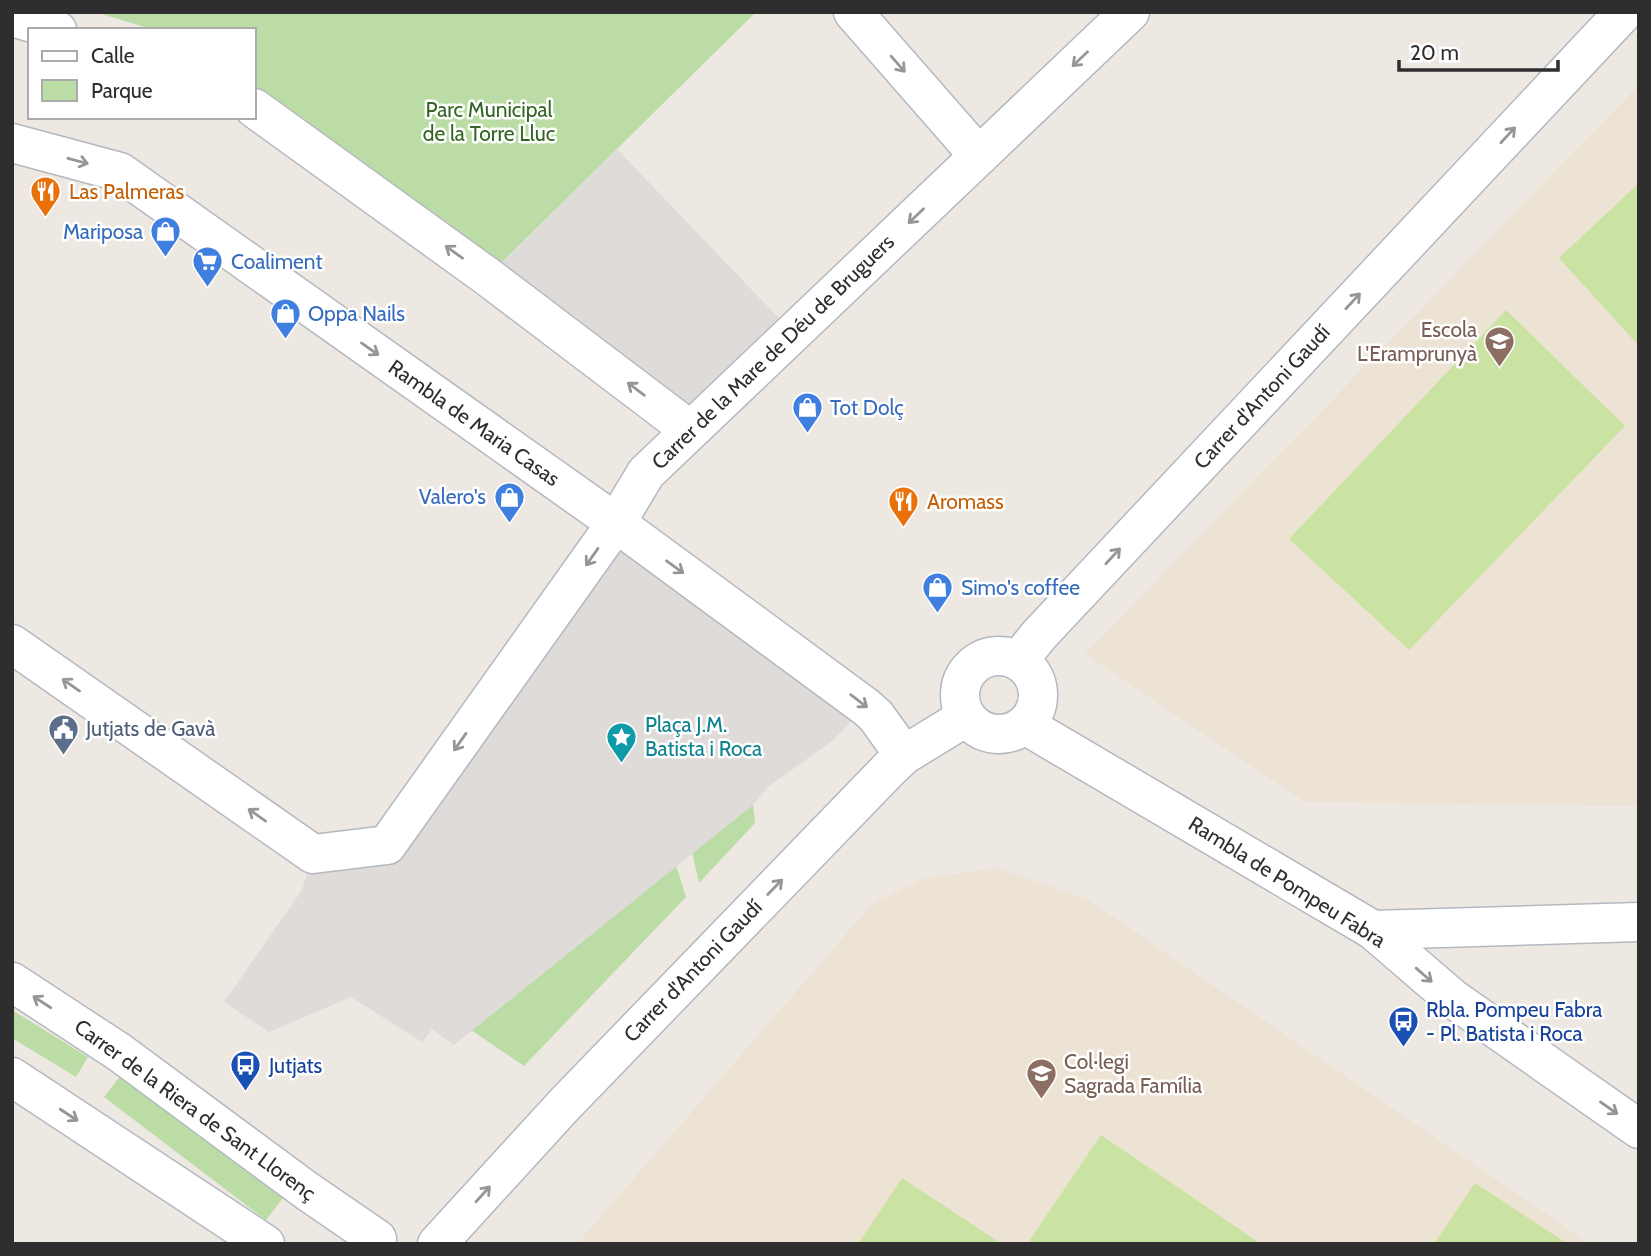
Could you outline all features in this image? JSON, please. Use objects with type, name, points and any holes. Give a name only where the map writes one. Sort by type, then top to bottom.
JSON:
[{"type":"street","points":[[853,12],[979,156]]},
{"type":"street","name":"Carrer de la Mare de Déu de Bruguers","points":[[12,644],[313,854],[387,845],[615,523],[646,473],[1130,12]]},
{"type":"street","name":"Carrer d'Antoni Gaudí","points":[[1018,661],[1048,625],[1624,12]]},
{"type":"street","points":[[12,17],[50,28]]},
{"type":"street","points":[[256,109],[488,277],[690,430]]},
{"type":"street","name":"Rambla de Maria Casas","points":[[17,151],[120,172],[615,523],[866,706],[904,755]]},
{"type":"street","points":[[989,657],[1018,661],[1030,671],[1038,691],[1034,713],[1025,725],[1012,733],[997,735],[976,727],[966,717],[961,704],[960,688],[970,668],[989,657]]},
{"type":"street","name":"Carrer d'Antoni Gaudí","points":[[437,1244],[565,1104],[904,755],[966,717]]},
{"type":"street","name":"Rambla de Pompeu Fabra","points":[[1025,725],[1373,930],[1452,998],[1639,1129]]},
{"type":"street","points":[[1373,930],[1639,922]]},
{"type":"street","name":"Carrer de la Riera de Sant Llorenç","points":[[12,982],[119,1052],[374,1242]]},
{"type":"street","points":[[12,1077],[265,1244]]},
{"type":"street","points":[[374,1242],[395,1235],[412,1236],[431,1244]]},
{"type":"shaded area","name":"Escola L'Eramprunyà","points":[[1639,85],[1639,806],[1305,802],[1085,654]]},
{"type":"shaded area","points":[[617,149],[793,333],[690,430],[498,266]]},
{"type":"shaded area","name":"Plaça J.M. Batista i Roca","points":[[616,523],[866,707],[832,741],[768,787],[753,805],[454,1045],[432,1029],[422,1042],[351,997],[269,1032],[224,1002],[302,890],[313,854],[387,845]]},
{"type":"shaded area","name":"Col·legi Sagrada Família","points":[[996,868],[1087,899],[1590,1244],[577,1244],[873,903],[924,878]]},
{"type":"green space","name":"Parc Municipal de la Torre Lluc","points":[[95,12],[756,12],[498,266],[256,88],[256,28],[148,28]]},
{"type":"green space","points":[[1639,183],[1639,346],[1559,258]]},
{"type":"green space","points":[[1506,310],[1625,426],[1409,650],[1289,539]]},
{"type":"green space","points":[[753,805],[755,823],[699,883],[692,852]]},
{"type":"green space","points":[[676,865],[686,897],[524,1066],[471,1030]]},
{"type":"green space","points":[[12,1010],[88,1057],[76,1077],[12,1038]]},
{"type":"green space","points":[[121,1075],[283,1198],[266,1220],[104,1097]]},
{"type":"green space","points":[[1101,1135],[1261,1244],[1027,1244]]},
{"type":"green space","points":[[902,1178],[1002,1244],[858,1244]]},
{"type":"green space","points":[[1475,1183],[1568,1244],[1434,1244]]},
{"type":"place","name":"Las Palmeras","points":[[46,219]]},
{"type":"place","name":"Mariposa","points":[[166,259]]},
{"type":"place","name":"Coaliment","points":[[208,289]]},
{"type":"place","name":"Oppa Nails","points":[[285,341]]},
{"type":"place","name":"Escola L'Eramprunyà","points":[[1500,369]]},
{"type":"place","name":"Tot Dolç","points":[[807,435]]},
{"type":"place","name":"Valero's","points":[[509,524]]},
{"type":"place","name":"Aromass","points":[[904,529]]},
{"type":"place","name":"Simo's coffee","points":[[938,615]]},
{"type":"place","name":"Jutjats de Gavà","points":[[63,756]]},
{"type":"place","name":"Plaça J.M. Batista i Roca","points":[[622,764]]},
{"type":"place","name":"Rbla. Pompeu Fabra - Pl. Batista i Roca","points":[[1403,1049]]},
{"type":"place","name":"Jutjats","points":[[246,1093]]},
{"type":"place","name":"Col·legi Sagrada Família","points":[[1041,1101]]}]
